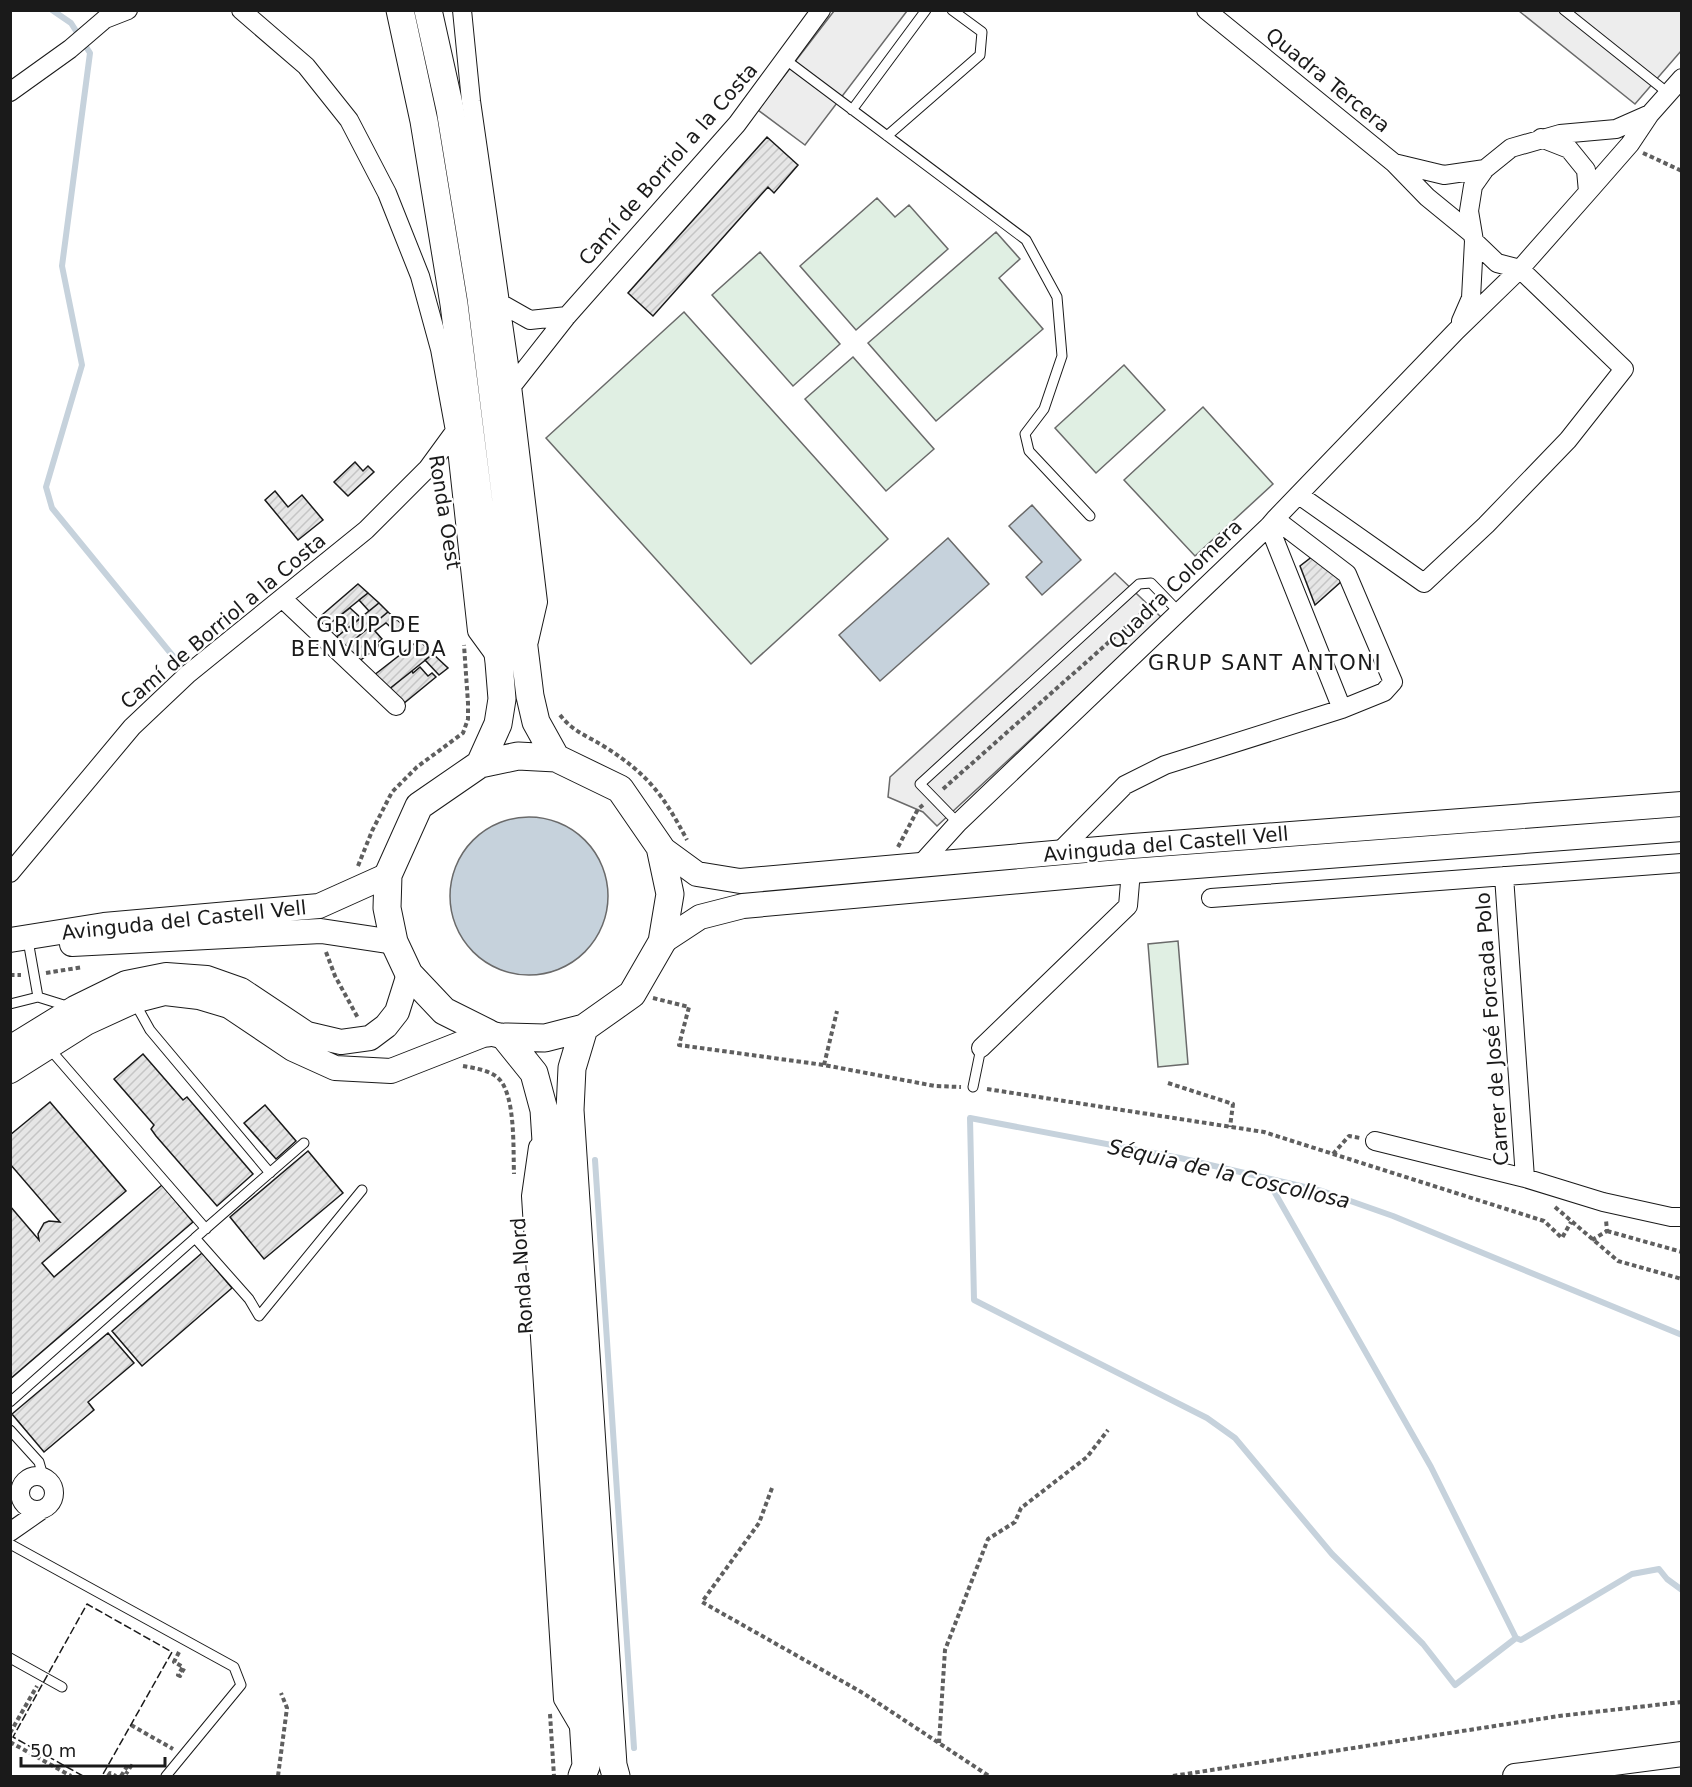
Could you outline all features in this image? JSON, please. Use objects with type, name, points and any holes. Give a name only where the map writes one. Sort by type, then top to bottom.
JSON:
[{"type":"main road","name":"Ronda Oest","points":[[400,10],[424,121],[512,659],[530,696],[536,722],[556,758]]},
{"type":"main road","name":"Ronda Oest","points":[[428,10],[450,110],[481,298],[512,659],[498,724],[480,764]]},
{"type":"main road","points":[[518,756],[556,758],[620,789],[660,847],[670,894],[662,942],[632,994],[584,1028],[545,1038],[497,1035],[444,1011],[410,974],[394,942],[387,908],[388,875],[419,806],[480,764],[518,756]]},
{"type":"main road","name":"Avinguda del Castell Vell","points":[[660,847],[697,874],[741,881],[1059,852],[1682,804]]},
{"type":"main road","name":"Avinguda del Castell Vell","points":[[662,942],[700,917],[743,906],[1131,871],[1682,829]]},
{"type":"main road","name":"Avinguda del Castell Vell","points":[[17,943],[104,925],[319,906],[388,875]]},
{"type":"main road","name":"Avinguda del Castell Vell","points":[[17,943],[321,931],[394,942]]},
{"type":"main road","points":[[10,1048],[75,1008],[126,982],[166,975],[207,978],[241,990],[308,1034],[341,1042],[370,1038],[386,1026],[397,1012],[410,974]]},
{"type":"main road","points":[[10,1071],[86,1023],[134,1001],[165,993],[199,997],[229,1006],[293,1049],[335,1068],[391,1071],[497,1035]]},
{"type":"main road","points":[[584,1028],[572,1068],[570,1110],[612,1765],[616,1776]]},
{"type":"main road","name":"Ronda Nord","points":[[497,1035],[534,1073],[544,1110],[586,1766],[582,1776]]},
{"type":"main road","points":[[1515,1776],[1682,1754]]},
{"type":"street","points":[[10,92],[70,49],[101,20],[128,10]]},
{"type":"street","name":"Ronda Oest","points":[[241,10],[306,66],[349,120],[387,193],[420,276],[440,349],[455,431],[477,631],[512,659],[538,602],[512,386],[471,101],[462,10]]},
{"type":"street","name":"Camí de Borriol a la Costa","points":[[512,386],[567,316],[737,124],[821,10]]},
{"type":"street","name":"Quadra Tercera","points":[[1206,10],[1394,162],[1427,197],[1472,237]]},
{"type":"street","name":"Quadra Colomera","points":[[920,865],[958,823],[1272,523],[1456,331],[1520,269],[1630,144],[1650,114],[1682,78]]},
{"type":"street","name":"Quadra Colomera","points":[[1456,331],[1471,298],[1472,237],[1469,211],[1473,186],[1485,169],[1511,148],[1541,138],[1616,129],[1650,114]]},
{"type":"street","points":[[1541,138],[1569,149],[1586,170],[1588,192]]},
{"type":"street","name":"Quadra Tercera","points":[[1394,162],[1444,175],[1485,169]]},
{"type":"street","points":[[1299,495],[1424,583],[1486,525],[1568,440],[1624,369],[1520,269],[1497,263],[1472,237]]},
{"type":"street","points":[[500,303],[530,320],[567,316]]},
{"type":"street","name":"Camí de Borriol a la Costa","points":[[10,873],[132,727],[188,674],[366,530],[428,468],[455,431]]},
{"type":"street","points":[[428,468],[460,473]]},
{"type":"street","points":[[1059,852],[1125,785],[1165,765],[1342,710],[1384,692],[1393,682],[1347,574],[1272,523]]},
{"type":"street","points":[[1272,523],[1342,710]]},
{"type":"street","points":[[283,599],[396,706]]},
{"type":"street","points":[[1276,860],[1278,893]]},
{"type":"street","points":[[1211,898],[1682,863]]},
{"type":"street","points":[[981,1048],[1128,906],[1131,871]]},
{"type":"street","name":"Carrer de José Forcada Polo","points":[[1504,876],[1525,1178]]},
{"type":"street","points":[[1375,1141],[1525,1178],[1603,1202],[1671,1217],[1682,1217]]},
{"type":"street","points":[[32,1476],[43,1476],[51,1482],[55,1491],[51,1503],[10,1530],[24,1481],[32,1476]]},
{"type":"street","points":[[18,1496],[30,1509],[40,1510]]},
{"type":"lane","points":[[852,110],[926,10]]},
{"type":"lane","points":[[887,136],[980,55],[982,32],[952,10]]},
{"type":"lane","points":[[1564,10],[1668,93]]},
{"type":"lane","points":[[786,60],[1026,240],[1057,297],[1062,356],[1044,409],[1025,434],[1029,451],[1090,516]]},
{"type":"lane","points":[[958,823],[920,784],[1138,584],[1151,583],[1179,612]]},
{"type":"lane","points":[[17,943],[38,997]]},
{"type":"lane","points":[[10,1004],[38,997],[75,1008]]},
{"type":"lane","points":[[134,1001],[150,1030],[270,1173]]},
{"type":"lane","points":[[47,1047],[206,1229]]},
{"type":"lane","points":[[973,1087],[981,1048]]},
{"type":"lane","points":[[10,1402],[304,1143]]},
{"type":"lane","points":[[195,1238],[249,1299],[259,1316],[362,1190]]},
{"type":"lane","points":[[10,1430],[39,1462],[43,1476]]},
{"type":"lane","points":[[10,1544],[234,1667],[242,1685],[166,1776]]},
{"type":"lane","points":[[10,1658],[62,1687]]},
{"type":"path","points":[[1630,144],[1639,151],[1682,171]]},
{"type":"path","points":[[350,870],[359,865],[372,831],[392,792],[417,767],[463,733],[468,719],[468,703],[463,634]]},
{"type":"path","points":[[321,931],[335,976],[370,1038]]},
{"type":"path","points":[[632,994],[689,1006],[679,1045],[824,1065],[935,1086],[973,1087],[1264,1132],[1544,1221],[1562,1238],[1571,1222]]},
{"type":"path","points":[[824,1065],[837,1011]]},
{"type":"path","points":[[454,1065],[477,1068],[498,1078],[507,1092],[515,1180]]},
{"type":"path","points":[[1168,1083],[1233,1104],[1230,1127]]},
{"type":"path","points":[[1333,1154],[1349,1136],[1375,1141]]},
{"type":"path","points":[[1525,1178],[1571,1222],[1618,1261],[1682,1279]]},
{"type":"path","points":[[1603,1202],[1607,1231]]},
{"type":"path","points":[[1592,1240],[1607,1231],[1682,1252]]},
{"type":"path","points":[[939,1743],[945,1650],[988,1539],[1015,1522],[1022,1508],[1087,1457],[1108,1430]]},
{"type":"path","points":[[772,1488],[759,1523],[702,1602],[863,1694],[989,1776]]},
{"type":"path","points":[[177,1664],[183,1667],[178,1675],[180,1676],[183,1670],[186,1672]]},
{"type":"path","points":[[10,1732],[42,1676]]},
{"type":"path","points":[[278,1776],[287,1708],[281,1694]]},
{"type":"path","points":[[1173,1776],[1558,1716],[1682,1702]]},
{"type":"path","points":[[550,1710],[554,1776]]},
{"type":"path","points":[[131,1725],[184,1755]]},
{"type":"path","points":[[10,1742],[71,1776]]},
{"type":"path","points":[[121,1776],[128,1765],[131,1766],[126,1774]]},
{"type":"path","points":[[108,1776],[110,1773],[116,1776]]},
{"type":"green space","points":[[877,198],[895,217],[909,205],[948,249],[856,330],[800,266]]},
{"type":"green space","points":[[996,232],[1020,259],[999,278],[1043,329],[936,421],[868,343]]},
{"type":"green space","points":[[760,252],[840,344],[793,386],[712,295]]},
{"type":"green space","points":[[684,312],[888,539],[751,664],[546,438]]},
{"type":"green space","points":[[853,357],[934,449],[886,491],[805,399]]},
{"type":"green space","points":[[1124,365],[1165,410],[1096,473],[1055,428]]},
{"type":"green space","points":[[1203,407],[1273,484],[1195,556],[1124,480]]},
{"type":"green space","points":[[1178,941],[1188,1064],[1158,1067],[1148,944]]},
{"type":"shaded area","points":[[834,11],[907,11],[805,145],[758,110]]},
{"type":"shaded area","points":[[1519,11],[1681,11],[1681,51],[1635,104]]},
{"type":"shaded area","points":[[1032,505],[1081,560],[1042,595],[1026,577],[1042,562],[1009,526]]},
{"type":"shaded area","points":[[948,538],[989,584],[880,681],[839,635]]},
{"type":"shaded area","points":[[1115,573],[1162,618],[937,826],[923,812],[888,797],[890,777]]},
{"type":"shaded area","points":[[529,817],[559,823],[573,830],[585,840],[595,852],[602,866],[608,896],[602,926],[595,940],[585,952],[573,962],[559,969],[529,975],[499,969],[485,962],[473,952],[463,940],[456,926],[450,896],[456,866],[463,852],[473,840],[485,830],[499,823]]},
{"type":"building","points":[[767,137],[798,165],[774,193],[768,187],[653,316],[628,293]]},
{"type":"building","points":[[355,462],[363,471],[368,466],[374,472],[348,496],[334,482]]},
{"type":"building","points":[[275,491],[288,507],[302,495],[323,520],[298,540],[265,500]]},
{"type":"building","points":[[1313,556],[1343,580],[1315,605],[1300,566]]},
{"type":"building","points":[[358,584],[368,593],[323,629],[315,621]]},
{"type":"building","points":[[368,593],[379,603],[369,611],[359,600]]},
{"type":"building","points":[[379,603],[388,612],[344,648],[334,639]]},
{"type":"building","points":[[350,608],[361,618],[334,639],[323,629]]},
{"type":"building","points":[[388,612],[404,626],[396,632],[386,623],[375,631],[382,639],[377,643],[379,646],[358,662],[344,648]]},
{"type":"building","points":[[419,640],[433,654],[388,690],[373,676]]},
{"type":"building","points":[[433,654],[448,668],[439,675],[425,660]]},
{"type":"building","points":[[420,667],[428,676],[432,673],[436,677],[403,704],[388,690]]},
{"type":"building","points":[[143,1054],[183,1100],[187,1097],[253,1174],[217,1206],[156,1136],[151,1129],[154,1125],[114,1079]]},
{"type":"building","points":[[50,1102],[126,1191],[42,1263],[54,1277],[162,1185],[193,1222],[10,1379],[10,1206],[39,1240],[38,1234],[44,1223],[60,1222],[10,1164],[10,1135]]},
{"type":"building","points":[[265,1105],[296,1141],[276,1159],[244,1123]]},
{"type":"building","points":[[308,1151],[343,1193],[264,1259],[230,1217]]},
{"type":"building","points":[[202,1253],[232,1288],[142,1366],[112,1331]]},
{"type":"building","points":[[108,1333],[134,1363],[88,1402],[94,1410],[44,1452],[12,1414]]},
{"type":"waterway","points":[[52,10],[71,23],[90,53],[62,266],[82,365],[46,487],[52,508],[186,672]]},
{"type":"waterway","name":"Séquia de la Coscollosa","points":[[1682,1335],[1393,1216],[1322,1191],[1180,1158],[970,1118],[974,1300],[1207,1418],[1235,1438],[1332,1554],[1423,1644],[1455,1685],[1516,1638],[1521,1640],[1632,1574],[1659,1569],[1667,1579],[1682,1590]]},
{"type":"waterway","points":[[595,1160],[634,1748]]},
{"type":"waterway","name":"Séquia de la Coscollosa","points":[[1271,1181],[1271,1186],[1431,1467],[1516,1638]]},
{"type":"fence","points":[[83,1776],[13,1737],[87,1604],[172,1652],[102,1776]]},
{"type":"district","name":"GRUP DE BENVINGUDA","points":[[369,637]]},
{"type":"district","name":"GRUP SANT ANTONI","points":[[1265,663]]}]
